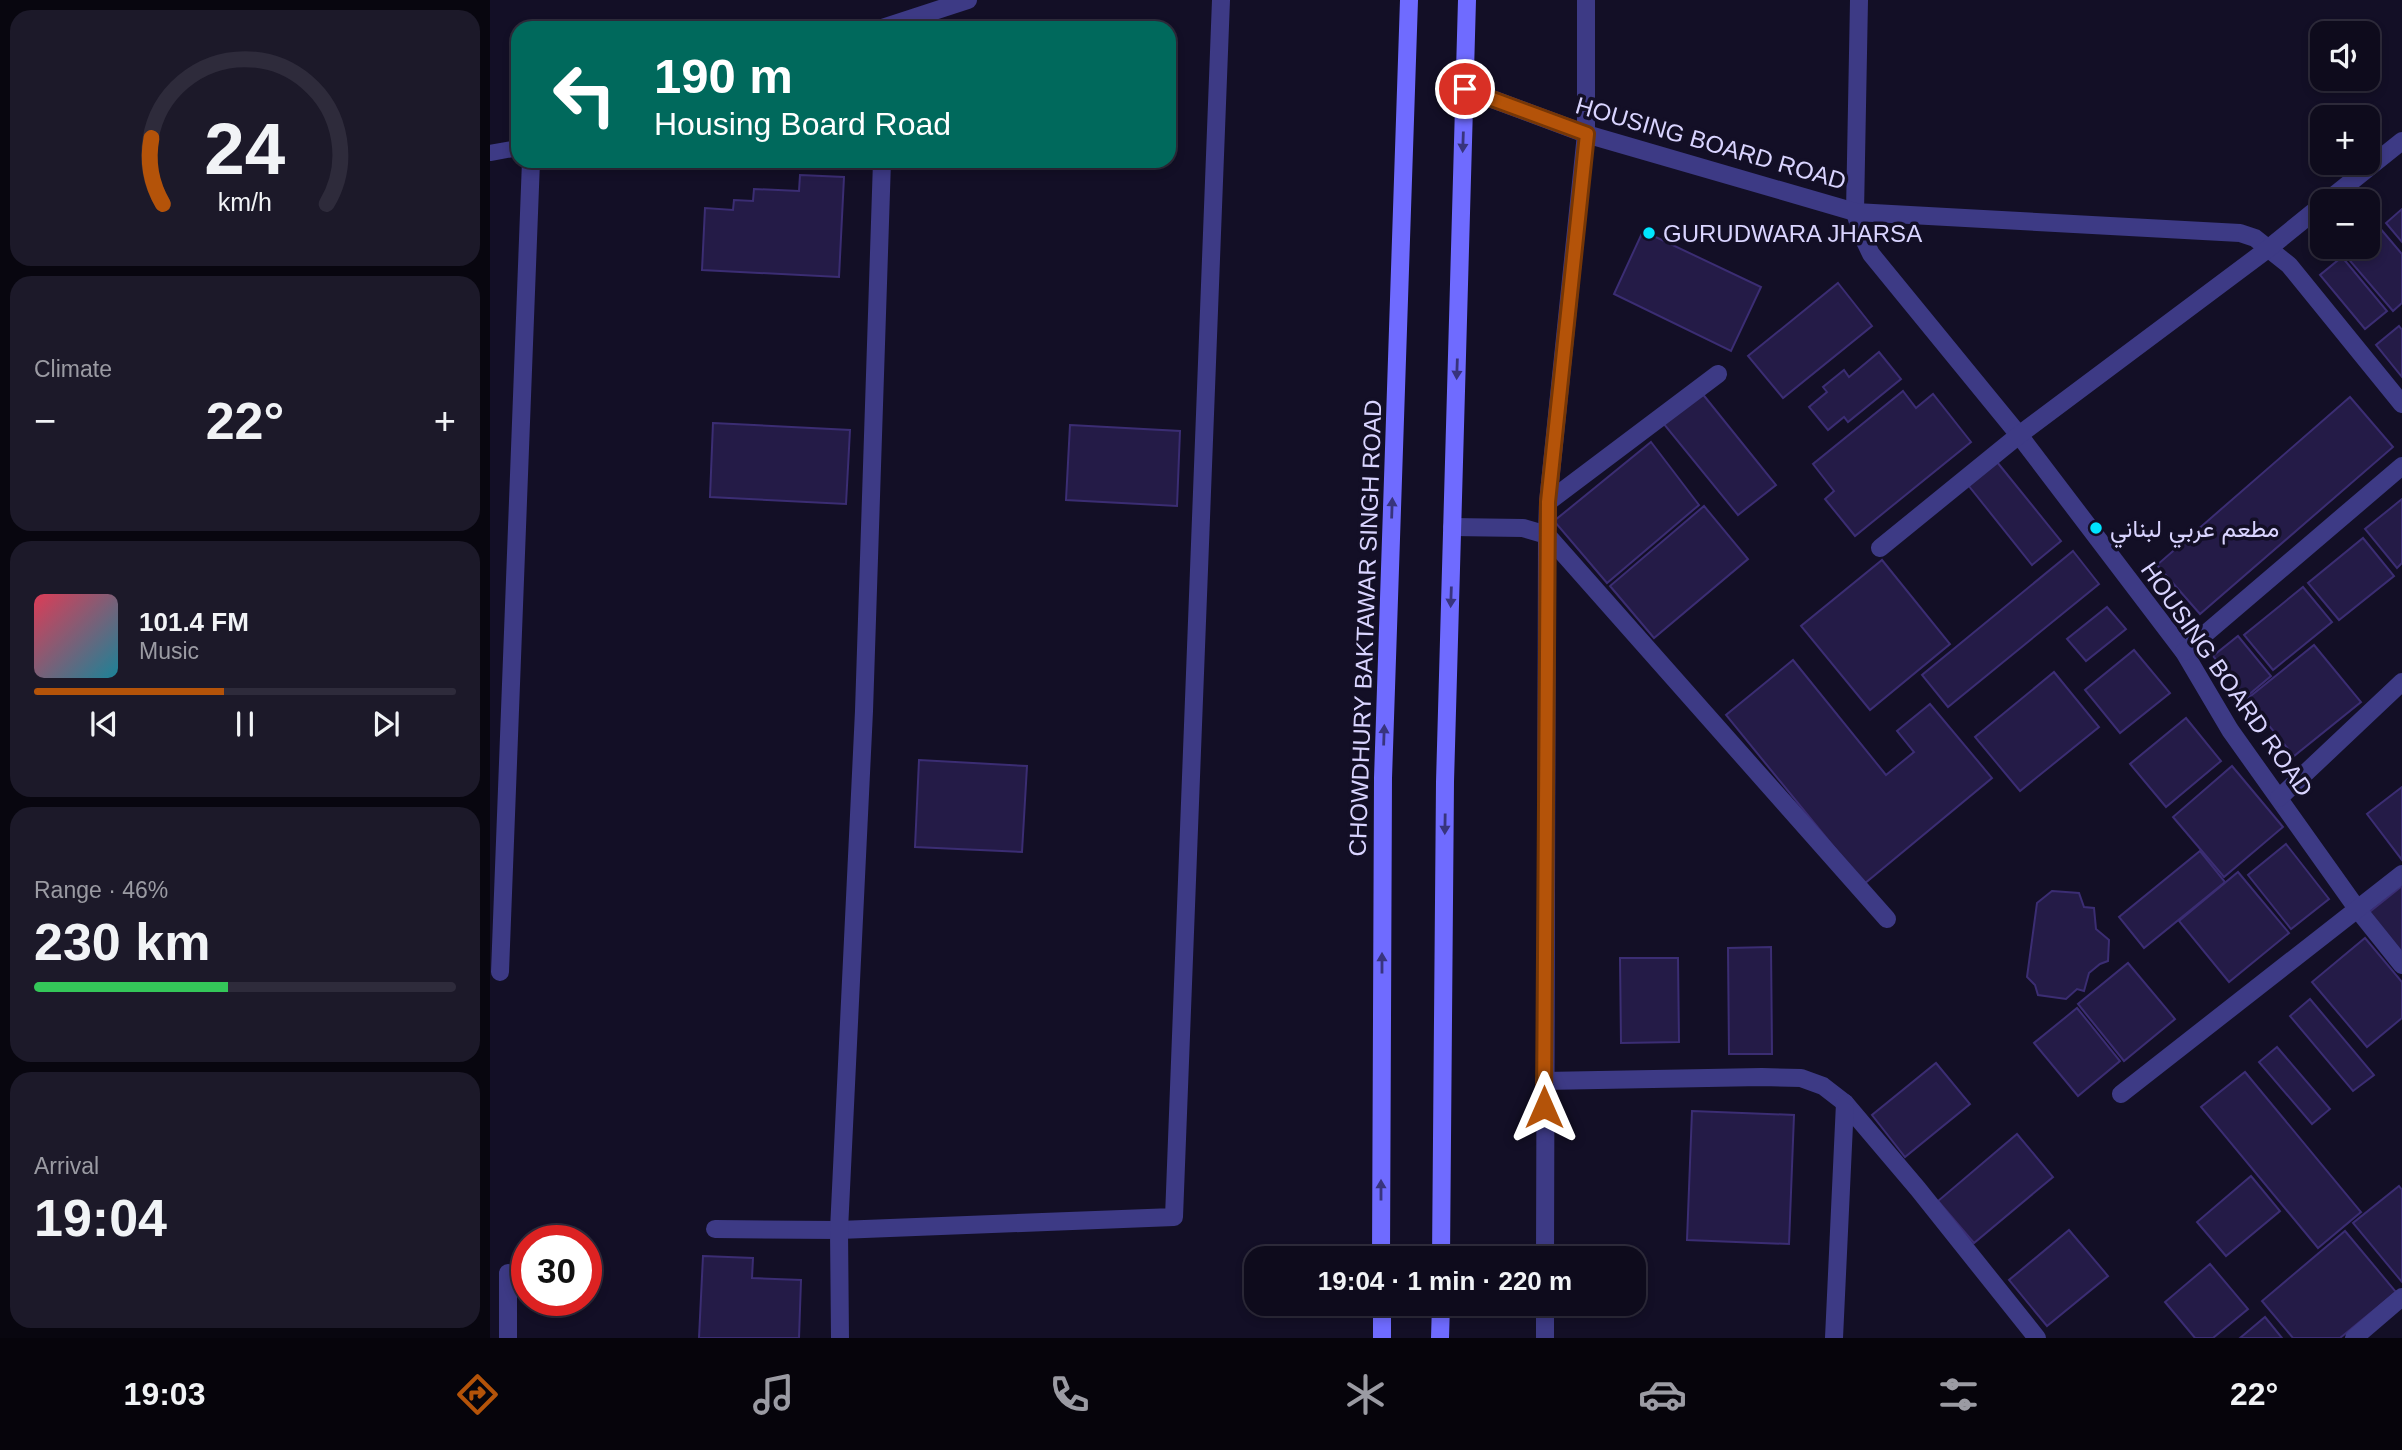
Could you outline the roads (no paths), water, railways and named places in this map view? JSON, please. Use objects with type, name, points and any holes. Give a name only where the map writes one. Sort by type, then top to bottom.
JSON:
[{"type":"main road","name":"CHOWDHURY BAKTAWAR SINGH ROAD","points":[[1381,1246],[1383,778],[1409,0]]},
{"type":"main road","points":[[1441,1246],[1446,782],[1467,0]]},
{"type":"main road","points":[[1382,1316],[1382,1338]]},
{"type":"main road","points":[[1440,1338],[1441,1316]]},
{"type":"street","points":[[903,21],[968,0]]},
{"type":"street","points":[[715,1229],[839,1230],[1174,1217],[1221,0]]},
{"type":"street","points":[[1545,1246],[1548,502],[1587,134],[1586,0]]},
{"type":"street","points":[[1859,0],[1855,212],[2240,233],[2255,238],[2289,265],[2402,404]]},
{"type":"street","name":"HOUSING BOARD ROAD","points":[[1465,89],[1587,134],[1855,212],[1871,254],[2019,435],[2185,652],[2230,730],[2358,910],[2402,965]]},
{"type":"street","points":[[2342,189],[2402,141]]},
{"type":"street","points":[[499,972],[499,789],[531,168]]},
{"type":"street","points":[[840,1338],[839,1230],[864,725],[883,168]]},
{"type":"street","points":[[1880,548],[2019,435],[2310,215]]},
{"type":"street","points":[[1548,502],[1717,374]]},
{"type":"street","points":[[2185,652],[2402,466]]},
{"type":"street","points":[[1452,527],[1523,528],[1547,535],[1887,919]]},
{"type":"street","points":[[2278,798],[2402,682]]},
{"type":"street","points":[[2121,1094],[2402,874]]},
{"type":"street","points":[[1544,1081],[1801,1078],[1823,1086],[1845,1103],[1918,1189],[2037,1338]]},
{"type":"street","points":[[1834,1338],[1845,1103]]},
{"type":"street","points":[[508,1273],[508,1338]]},
{"type":"street","points":[[2354,1338],[2402,1297]]},
{"type":"street","points":[[1545,1316],[1545,1338]]},
{"type":"lane","points":[[490,153],[511,149]]},
{"type":"place","name":"GURUDWARA JHARSA","points":[[1649,233]]},
{"type":"place","name":"مطعم عربي لبناني","points":[[2096,528]]}]
